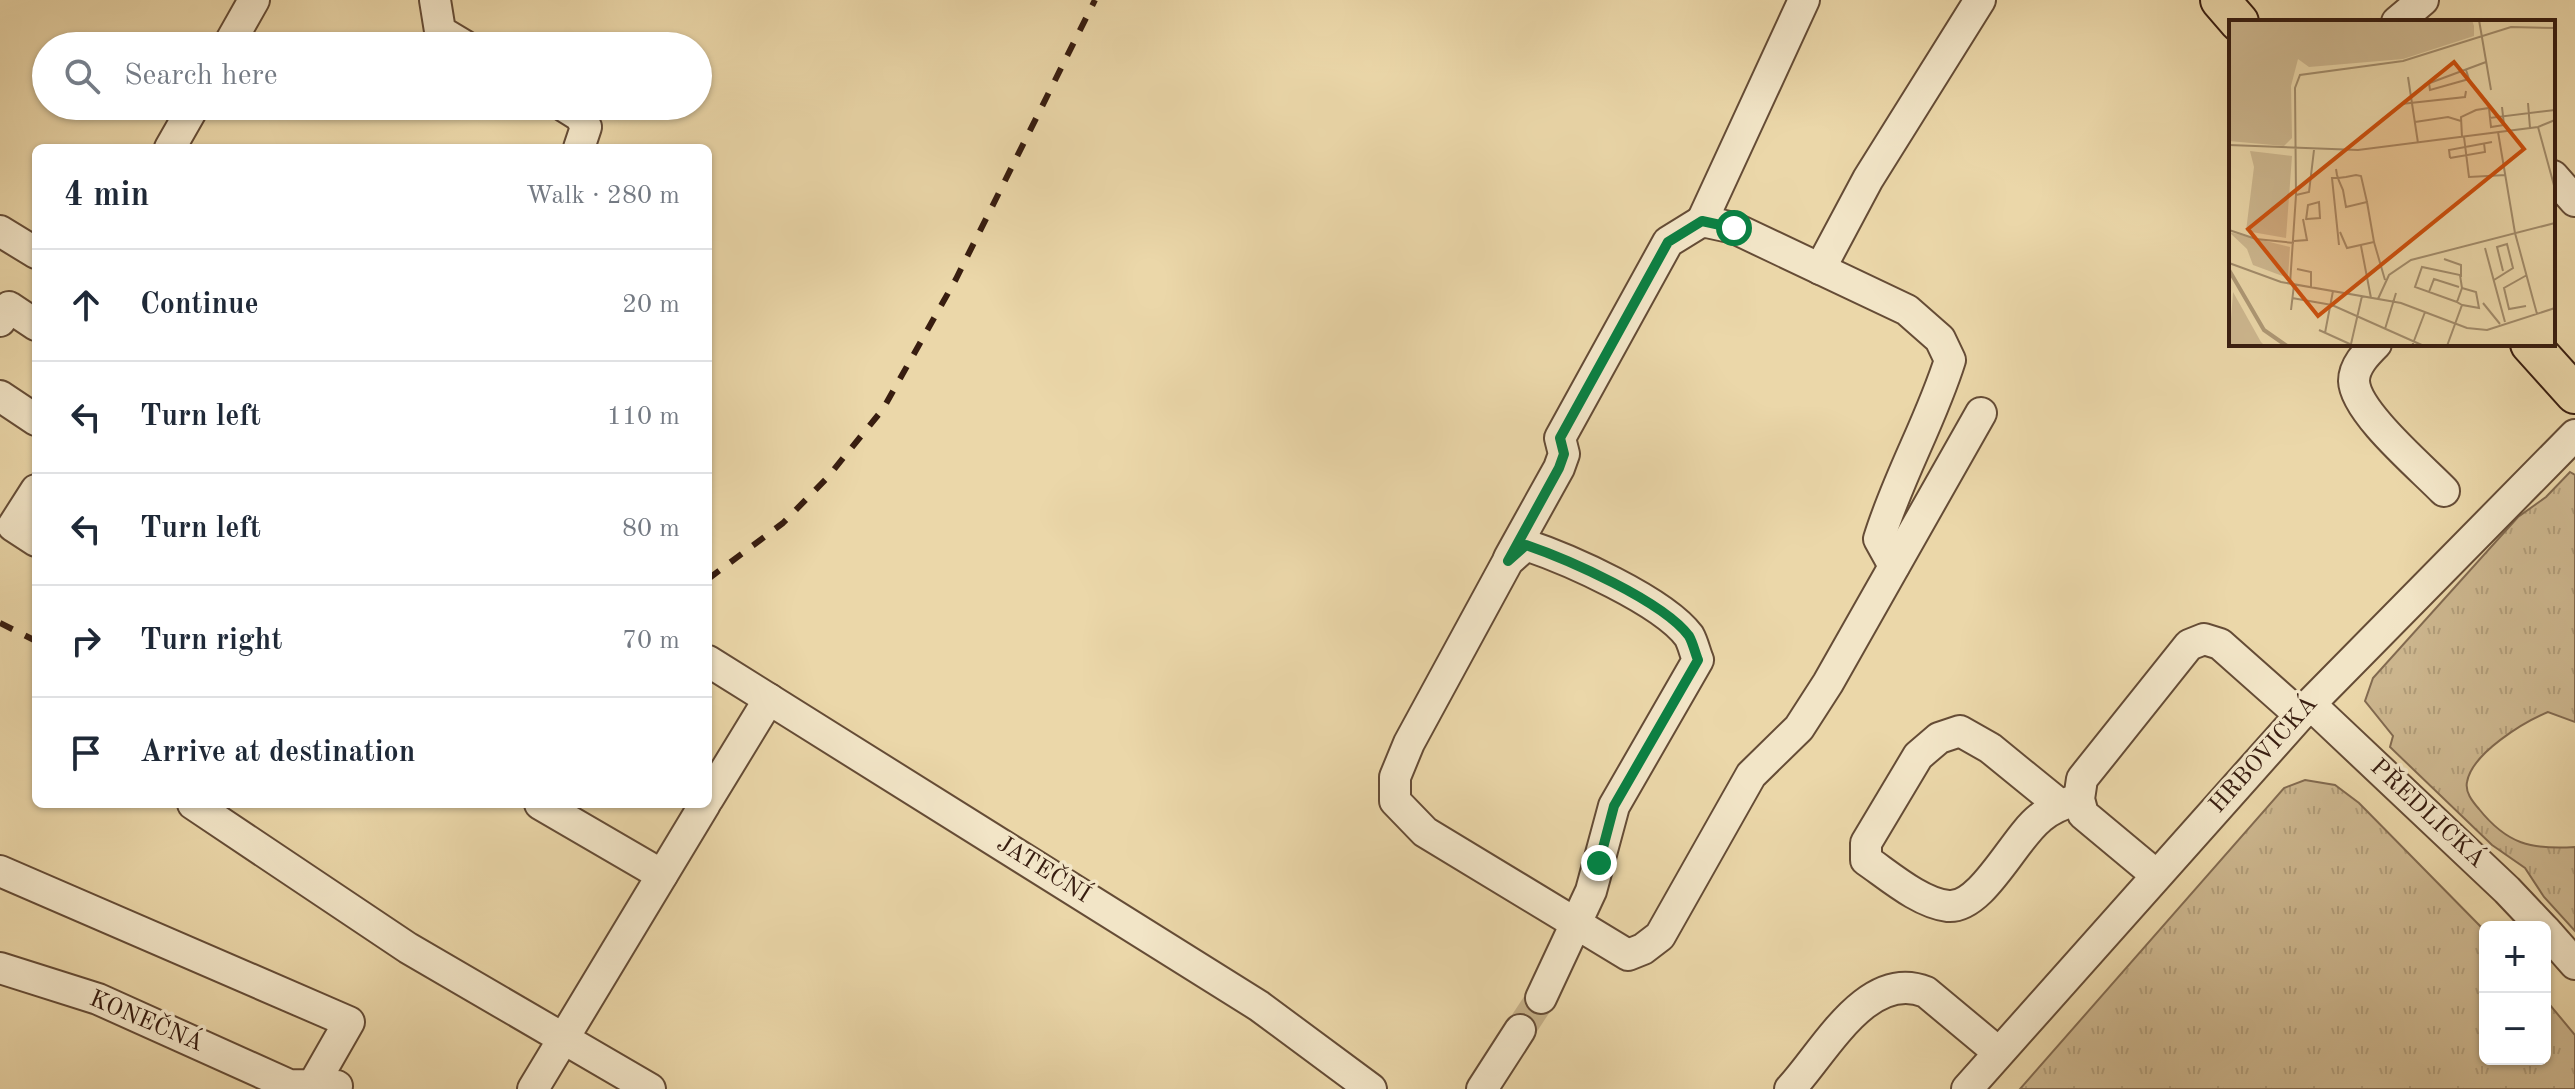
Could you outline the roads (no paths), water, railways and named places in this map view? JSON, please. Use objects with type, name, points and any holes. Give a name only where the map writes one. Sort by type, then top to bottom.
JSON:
[{"type":"main road","points":[[2220,0],[2237,20]]},
{"type":"main road","points":[[2532,346],[2571,383]]},
{"type":"street","points":[[236,32],[254,0]]},
{"type":"street","points":[[435,0],[442,32]]},
{"type":"street","points":[[1804,0],[1702,221],[1668,242],[1560,438],[1564,454],[1559,468],[1476,614],[1409,743],[1395,777],[1395,801],[1425,832],[1628,955],[1643,949],[1660,936],[1751,775],[1799,728],[1981,413]]},
{"type":"street","points":[[1820,269],[1868,179],[1980,0]]},
{"type":"street","points":[[172,144],[186,120]]},
{"type":"street","points":[[580,144],[586,127],[582,120]]},
{"type":"street","points":[[2555,178],[2575,201]]},
{"type":"street","points":[[1702,221],[1734,228],[1907,310],[1940,339],[1950,360],[1937,402],[1887,512],[1879,539],[1894,566]]},
{"type":"street","points":[[0,231],[32,251]]},
{"type":"street","points":[[0,321],[9,307],[32,322]]},
{"type":"street","points":[[2367,347],[2354,378],[2361,401],[2444,491]]},
{"type":"street","points":[[0,396],[32,417]]},
{"type":"street","name":"HRBOVICKÁ","points":[[1967,1089],[2155,874],[2305,709],[2575,435]]},
{"type":"street","points":[[32,496],[13,526],[32,538]]},
{"type":"street","points":[[1508,561],[1526,545],[1566,558],[1660,611],[1689,637],[1698,660],[1614,806],[1591,891],[1541,998]]},
{"type":"street","name":"PŘEDLICKÁ","points":[[2069,802],[2082,779],[2189,645],[2204,639],[2220,644],[2305,709],[2507,890],[2536,921]]},
{"type":"street","name":"JATEČNÍ","points":[[712,663],[1259,1006],[1371,1089]]},
{"type":"street","points":[[712,792],[769,699]]},
{"type":"street","points":[[2069,802],[2040,817],[1970,901],[1948,906],[1935,901],[1866,860],[1866,843],[1918,756],[1939,738],[1960,731],[2069,802],[2155,874]]},
{"type":"street","points":[[199,808],[408,948],[650,1089]]},
{"type":"street","points":[[547,808],[662,875]]},
{"type":"street","points":[[533,1089],[703,808]]},
{"type":"street","name":"KONEČNÁ","points":[[0,871],[349,1022],[313,1085],[98,999],[0,968]]},
{"type":"street","name":"PŘEDLICKÁ","points":[[2551,937],[2575,964]]},
{"type":"street","points":[[1790,1089],[1860,1006],[1888,990],[1912,987],[1926,992],[1998,1052]]},
{"type":"street","points":[[1482,1089],[1520,1030]]},
{"type":"tunnel","points":[[1520,1030],[1541,998]]},
{"type":"railway","points":[[712,576],[783,523],[827,478],[883,409],[956,279],[1095,0]]},
{"type":"railway","points":[[0,623],[32,639]]}]
